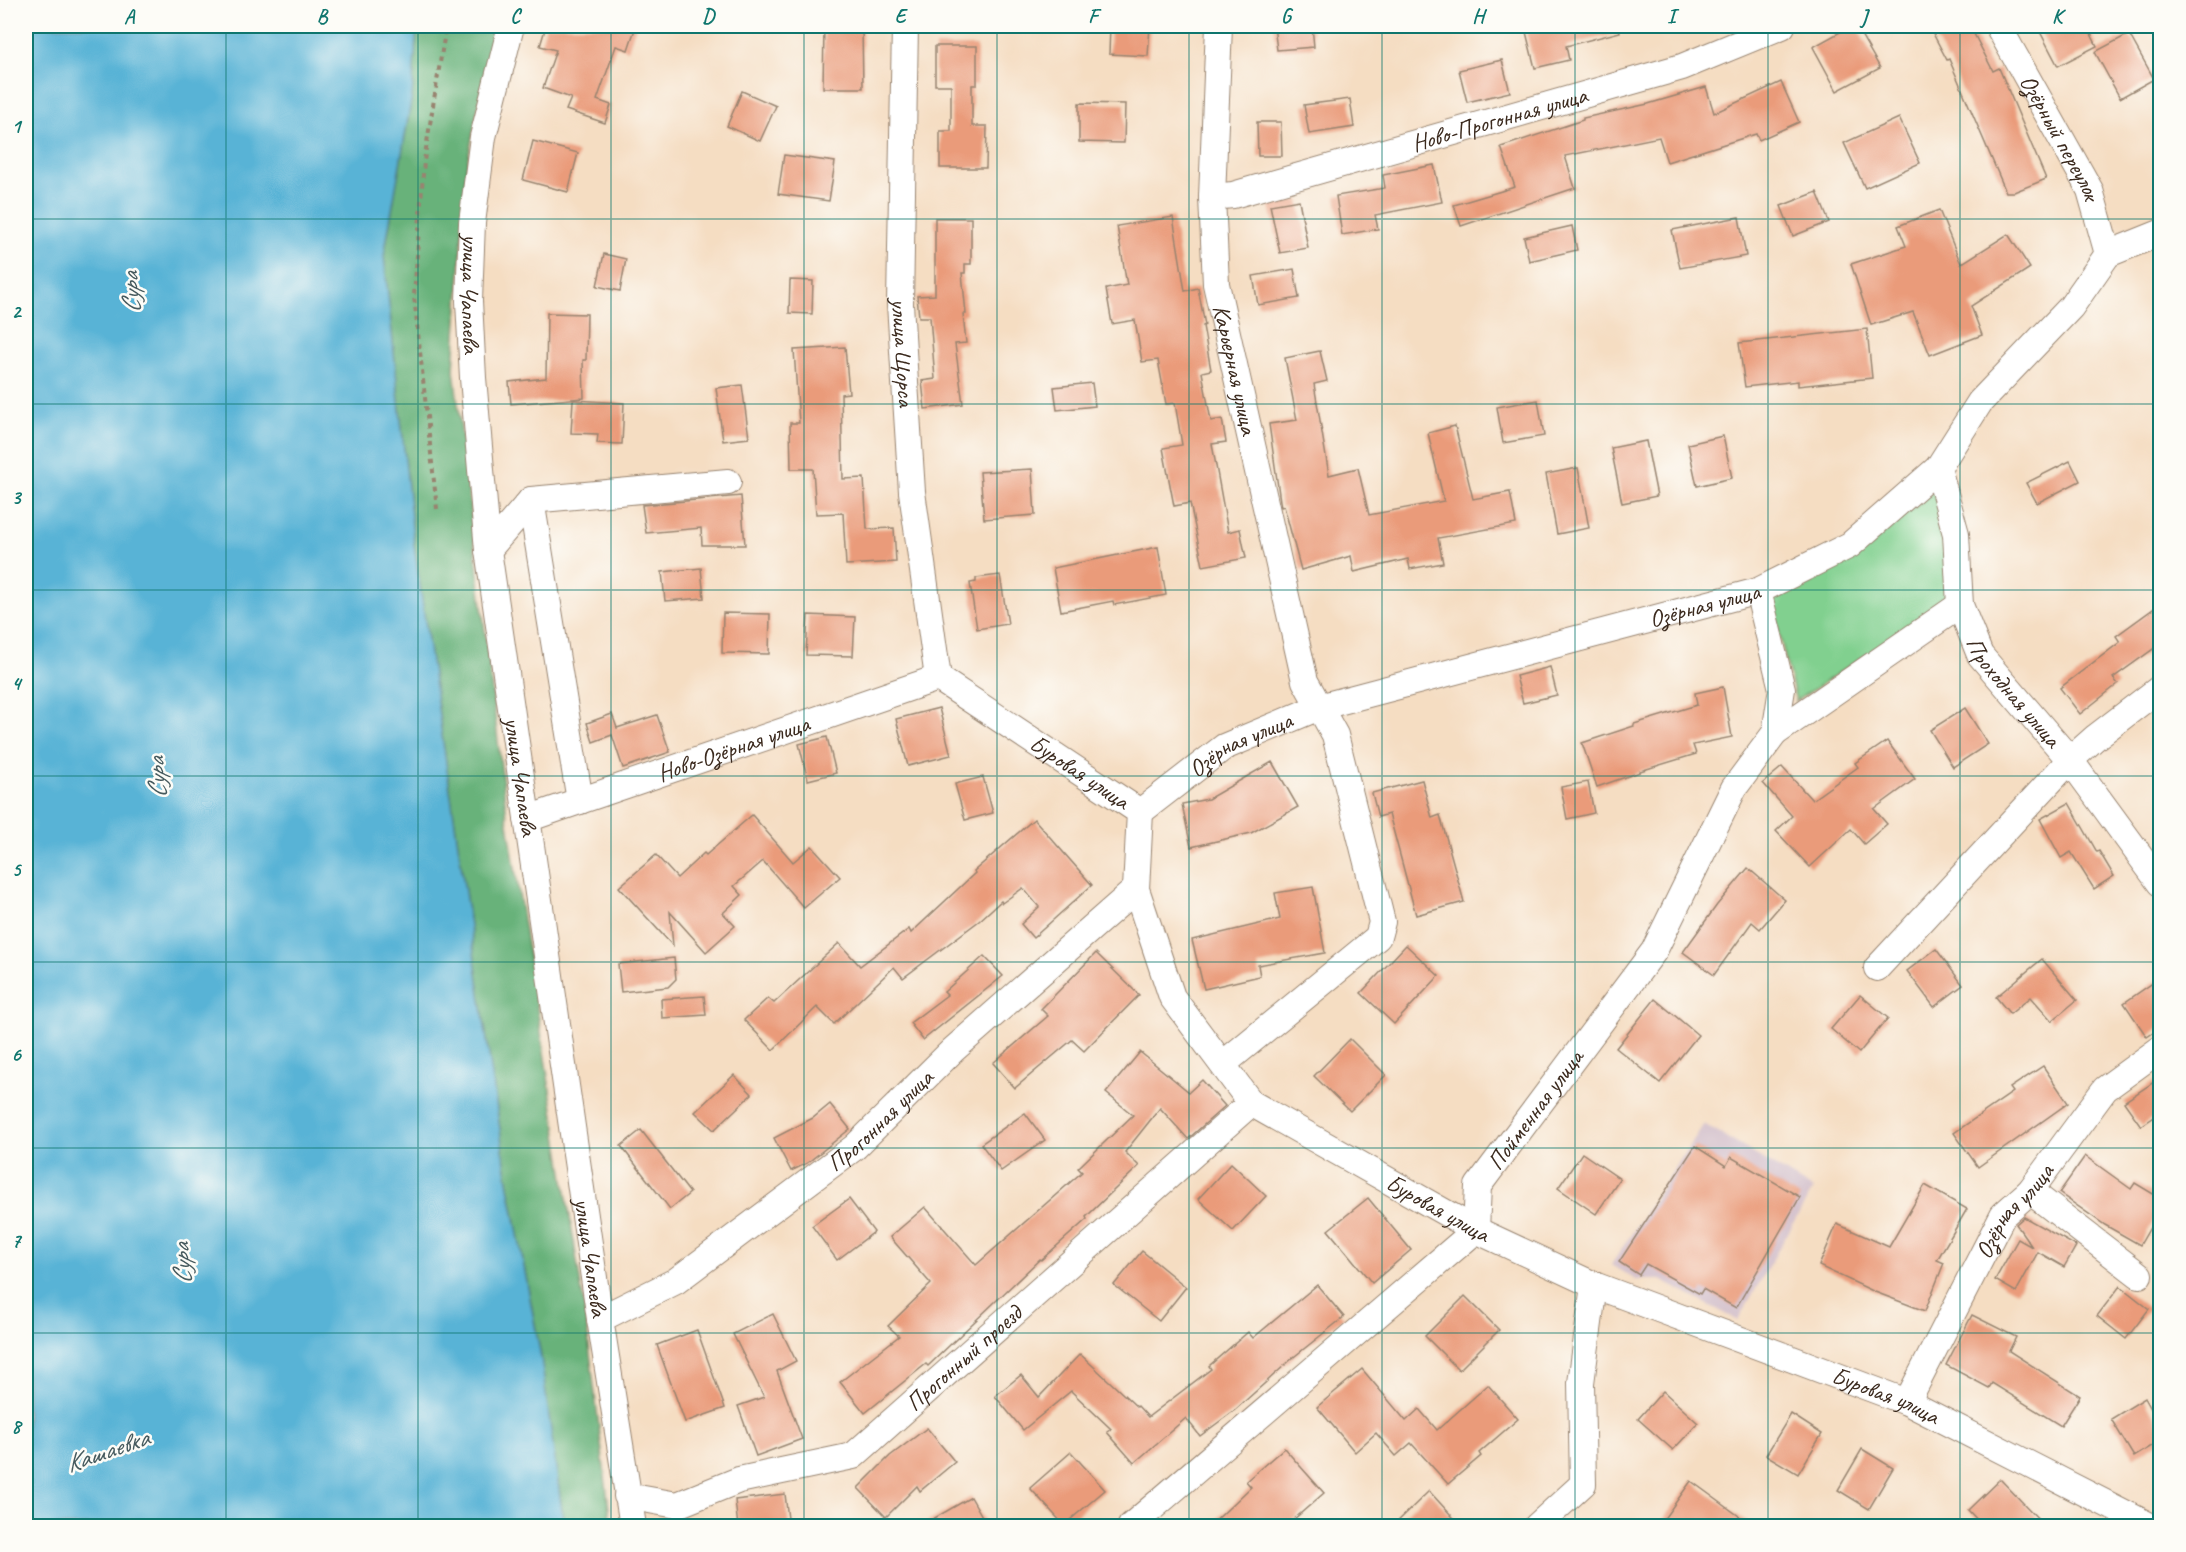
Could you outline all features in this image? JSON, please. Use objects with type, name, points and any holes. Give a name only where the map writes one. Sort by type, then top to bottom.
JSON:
[{"type":"street","name":"улица Чапаева","points":[[511,26],[483,137],[472,224],[469,301],[473,378],[488,550],[600,1319],[633,1527]]},
{"type":"street","name":"улица Щорса","points":[[905,26],[900,304],[912,492],[938,678]]},
{"type":"street","name":"Карьерная улица","points":[[1219,26],[1212,197],[1215,284],[1305,681],[1335,735],[1382,922],[1378,937],[1223,1064]]},
{"type":"street","name":"Ново-Прогонная улица","points":[[1212,197],[1233,195],[1682,67],[1782,26]]},
{"type":"street","name":"Озёрный переулок","points":[[1998,26],[2090,190],[2108,254]]},
{"type":"street","points":[[2108,254],[2160,233]]},
{"type":"street","name":"Озёрная улица","points":[[1140,812],[1224,747],[1319,707],[1758,591],[1850,545],[1938,468],[1980,402],[2071,307],[2108,254]]},
{"type":"street","name":"Проходная улица","points":[[1938,468],[1956,534],[1960,605],[1980,655],[2070,760],[2160,883]]},
{"type":"street","points":[[488,550],[531,500],[728,482]]},
{"type":"street","points":[[531,500],[580,801]]},
{"type":"street","name":"Пойменная улица","points":[[1476,1230],[1478,1186],[1654,951],[1734,788],[1775,733],[1782,689],[1758,591]]},
{"type":"street","points":[[1775,733],[1960,605]]},
{"type":"street","name":"Ново-Озёрная улица","points":[[527,819],[938,678]]},
{"type":"street","name":"Буровая улица","points":[[938,678],[1140,812],[1136,889],[1172,997],[1251,1103],[1476,1230],[1594,1285],[1907,1402],[2151,1527]]},
{"type":"street","points":[[1877,968],[2070,760],[2160,688]]},
{"type":"street","name":"Прогонная улица","points":[[600,1319],[676,1281],[855,1147],[953,1050],[1136,889]]},
{"type":"street","name":"Озёрная улица","points":[[1907,1402],[2003,1215],[2030,1191],[2105,1089],[2160,1049]]},
{"type":"street","name":"Прогонный проезд","points":[[627,1496],[678,1504],[739,1480],[854,1456],[1251,1103]]},
{"type":"street","points":[[2030,1191],[2139,1275]]},
{"type":"street","points":[[1131,1527],[1476,1230]]},
{"type":"street","points":[[1537,1527],[1582,1484],[1581,1383],[1594,1285]]},
{"type":"path","points":[[437,509],[414,296],[424,161],[446,26]]},
{"type":"shaded area","points":[[1704,1124],[1813,1189],[1738,1320],[1660,1280],[1636,1280],[1611,1265]]},
{"type":"green space","points":[[417,26],[494,26],[466,169],[454,370],[507,817],[585,1312],[611,1526],[564,1526],[541,1357],[506,1170],[414,545],[384,256],[412,96]]},
{"type":"green space","points":[[1936,489],[1947,539],[1949,601],[1796,701],[1770,597],[1857,556]]},
{"type":"water","points":[[26,26],[417,26],[412,96],[384,256],[414,545],[506,1170],[541,1357],[564,1526],[26,1526]]},
{"type":"building","points":[[546,26],[636,26],[628,50],[616,46],[597,100],[611,105],[605,123],[566,110],[571,98],[543,88],[556,50],[540,46]]},
{"type":"building","points":[[824,26],[862,26],[863,88],[823,88]]},
{"type":"building","points":[[1110,26],[1150,26],[1148,56],[1109,54]]},
{"type":"building","points":[[1274,26],[1312,26],[1314,47],[1277,50]]},
{"type":"building","points":[[1549,26],[1619,26],[1620,32],[1566,46],[1569,60],[1535,68],[1526,32]]},
{"type":"building","points":[[1851,26],[1856,26],[1880,68],[1837,91],[1813,47]]},
{"type":"building","points":[[1929,26],[1970,26],[1993,71],[1999,68],[2046,179],[2014,192],[2006,192],[1949,59],[1947,60]]},
{"type":"building","points":[[2037,26],[2087,26],[2097,46],[2058,66]]},
{"type":"building","points":[[2129,34],[2154,79],[2120,98],[2095,52]]},
{"type":"building","points":[[935,46],[977,46],[977,85],[972,85],[972,126],[987,126],[986,168],[940,168],[940,131],[951,131],[951,85],[935,85]]},
{"type":"building","points":[[1502,60],[1510,92],[1467,102],[1459,70]]},
{"type":"building","points":[[1781,82],[1799,122],[1759,140],[1756,134],[1667,162],[1659,137],[1565,156],[1575,188],[1461,226],[1454,205],[1515,187],[1501,147],[1583,120],[1583,118],[1648,104],[1706,87],[1714,113]]},
{"type":"building","points":[[742,91],[776,106],[760,141],[727,126]]},
{"type":"building","points":[[1350,99],[1354,127],[1309,134],[1304,105]]},
{"type":"building","points":[[1079,103],[1125,104],[1124,143],[1079,142]]},
{"type":"building","points":[[1899,118],[1920,163],[1865,188],[1844,143]]},
{"type":"building","points":[[1257,122],[1281,122],[1282,156],[1258,156]]},
{"type":"building","points":[[533,141],[578,153],[568,192],[523,180]]},
{"type":"building","points":[[784,155],[835,162],[829,201],[778,194]]},
{"type":"building","points":[[1434,165],[1442,202],[1375,215],[1378,229],[1342,235],[1336,196],[1385,188],[1383,175]]},
{"type":"building","points":[[1817,192],[1829,222],[1793,236],[1781,206]]},
{"type":"building","points":[[1299,200],[1308,248],[1280,253],[1270,205]]},
{"type":"building","points":[[1939,210],[1961,264],[2008,234],[2030,268],[1971,306],[1982,335],[1930,355],[1913,312],[1871,325],[1851,264],[1906,246],[1898,226]]},
{"type":"building","points":[[1173,217],[1185,291],[1198,288],[1205,325],[1203,326],[1211,370],[1202,372],[1211,421],[1222,419],[1226,442],[1212,444],[1228,532],[1240,529],[1246,558],[1203,566],[1190,503],[1174,506],[1163,448],[1182,445],[1175,403],[1166,404],[1158,360],[1142,362],[1135,320],[1112,324],[1106,289],[1127,285],[1117,226]]},
{"type":"building","points":[[1739,217],[1746,256],[1680,268],[1672,230]]},
{"type":"building","points":[[935,218],[971,218],[971,264],[965,264],[965,273],[962,273],[966,343],[955,344],[963,404],[925,409],[922,381],[935,379],[930,317],[919,317],[917,296],[935,295]]},
{"type":"building","points":[[1572,226],[1577,250],[1529,261],[1524,237]]},
{"type":"building","points":[[604,254],[626,259],[620,291],[597,286]]},
{"type":"building","points":[[1294,269],[1299,298],[1258,305],[1253,276]]},
{"type":"building","points":[[790,280],[813,281],[812,314],[789,313]]},
{"type":"building","points":[[547,313],[587,314],[586,360],[583,360],[584,398],[511,404],[509,382],[546,378]]},
{"type":"building","points":[[1867,329],[1872,378],[1798,386],[1798,381],[1745,387],[1739,343]]},
{"type":"building","points":[[845,347],[849,393],[841,394],[843,479],[864,478],[867,529],[894,528],[896,562],[846,565],[843,513],[816,514],[813,469],[791,469],[790,423],[799,423],[794,350]]},
{"type":"building","points":[[1320,351],[1327,381],[1314,384],[1329,475],[1358,468],[1369,515],[1444,501],[1428,433],[1455,426],[1473,499],[1510,492],[1516,524],[1438,538],[1443,563],[1410,569],[1408,559],[1354,572],[1351,556],[1301,570],[1284,506],[1281,507],[1269,424],[1297,420],[1285,358]]},
{"type":"building","points":[[1092,383],[1095,406],[1057,410],[1054,387]]},
{"type":"building","points":[[742,385],[749,438],[723,441],[716,388]]},
{"type":"building","points":[[573,400],[624,403],[622,444],[597,443],[598,434],[571,433]]},
{"type":"building","points":[[1538,400],[1544,436],[1503,443],[1497,407]]},
{"type":"building","points":[[1723,436],[1732,478],[1697,486],[1688,444]]},
{"type":"building","points":[[1646,441],[1657,496],[1622,503],[1611,448]]},
{"type":"building","points":[[2070,461],[2080,481],[2037,503],[2026,483]]},
{"type":"building","points":[[1578,468],[1589,528],[1557,534],[1546,474]]},
{"type":"building","points":[[1032,469],[1035,515],[984,519],[980,472]]},
{"type":"building","points":[[741,496],[745,545],[702,545],[701,528],[646,533],[642,505]]},
{"type":"building","points":[[1158,547],[1166,595],[1114,605],[1113,601],[1061,611],[1053,568]]},
{"type":"building","points":[[701,568],[704,598],[665,601],[662,572]]},
{"type":"building","points":[[1000,575],[1008,624],[977,629],[970,583],[976,582],[976,578]]},
{"type":"building","points":[[2160,604],[2160,644],[2113,678],[2118,684],[2080,714],[2060,688],[2120,642],[2116,636]]},
{"type":"building","points":[[723,613],[770,614],[769,654],[722,653]]},
{"type":"building","points":[[808,615],[855,617],[853,656],[806,655]]},
{"type":"building","points":[[1550,667],[1557,695],[1523,703],[1516,676]]},
{"type":"building","points":[[1723,687],[1732,737],[1693,745],[1696,754],[1597,787],[1582,743],[1697,705],[1695,693]]},
{"type":"building","points":[[939,708],[951,755],[908,766],[896,719]]},
{"type":"building","points":[[1965,708],[1988,744],[1953,767],[1930,730]]},
{"type":"building","points":[[612,714],[617,728],[657,715],[670,752],[623,768],[612,735],[593,742],[587,723]]},
{"type":"building","points":[[827,737],[836,773],[808,780],[799,744]]},
{"type":"building","points":[[1887,741],[1915,779],[1874,809],[1887,824],[1864,844],[1851,829],[1810,867],[1776,831],[1792,816],[1763,783],[1782,767],[1812,800],[1858,767],[1855,763]]},
{"type":"building","points":[[1272,762],[1298,807],[1251,833],[1191,847],[1182,804],[1208,799]]},
{"type":"building","points":[[983,777],[993,813],[965,820],[955,784]]},
{"type":"building","points":[[1422,780],[1432,818],[1440,815],[1464,902],[1416,915],[1389,814],[1378,817],[1372,793]]},
{"type":"building","points":[[1588,782],[1594,813],[1567,819],[1561,787]]},
{"type":"building","points":[[2069,803],[2097,852],[2099,851],[2114,876],[2094,889],[2071,852],[2061,858],[2040,819]]},
{"type":"building","points":[[752,815],[793,862],[812,846],[840,877],[804,908],[763,861],[734,886],[742,895],[723,913],[735,926],[706,952],[670,912],[673,946],[619,887],[656,855],[677,878]]},
{"type":"building","points":[[1034,819],[1092,885],[1033,938],[1021,924],[1039,907],[1023,888],[1002,903],[1001,901],[979,921],[903,978],[894,967],[834,1024],[817,1007],[773,1050],[744,1020],[768,998],[774,1003],[839,943],[860,966],[909,929],[911,933],[975,873],[974,871]]},
{"type":"building","points":[[1748,868],[1785,900],[1760,929],[1752,922],[1714,975],[1683,952],[1717,905]]},
{"type":"building","points":[[1313,887],[1325,953],[1258,965],[1260,976],[1204,989],[1192,940],[1280,919],[1275,893]]},
{"type":"building","points":[[1406,945],[1439,976],[1394,1024],[1361,993]]},
{"type":"building","points":[[1936,949],[1963,985],[1934,1007],[1907,971]]},
{"type":"building","points":[[1096,953],[1139,995],[1084,1051],[1072,1040],[1015,1088],[993,1063],[1048,1016],[1041,1009]]},
{"type":"building","points":[[984,956],[1003,976],[923,1040],[910,1023],[947,995],[944,992]]},
{"type":"building","points":[[674,958],[676,979],[668,987],[621,992],[618,964]]},
{"type":"building","points":[[2042,959],[2077,1000],[2052,1021],[2031,997],[2010,1014],[1996,997]]},
{"type":"building","points":[[2160,978],[2160,1028],[2147,1037],[2124,1003]]},
{"type":"building","points":[[1860,995],[1888,1018],[1859,1053],[1831,1029]]},
{"type":"building","points":[[704,996],[706,1015],[662,1018],[661,999]]},
{"type":"building","points":[[1655,999],[1698,1035],[1660,1083],[1616,1048]]},
{"type":"building","points":[[1350,1039],[1386,1075],[1350,1111],[1314,1076]]},
{"type":"building","points":[[1140,1052],[1189,1092],[1202,1080],[1225,1106],[1188,1139],[1160,1108],[1125,1152],[1139,1166],[1086,1217],[1087,1219],[1040,1259],[928,1366],[926,1364],[865,1413],[840,1382],[899,1336],[888,1326],[931,1284],[890,1237],[925,1207],[976,1265],[1082,1172],[1078,1168],[1133,1115],[1106,1093]]},
{"type":"building","points":[[2043,1066],[2068,1103],[1978,1167],[1954,1133],[2013,1092],[2010,1088]]},
{"type":"building","points":[[734,1075],[752,1094],[714,1130],[695,1112]]},
{"type":"building","points":[[2160,1078],[2160,1113],[2141,1126],[2124,1102]]},
{"type":"building","points":[[830,1104],[850,1129],[807,1163],[791,1171],[774,1138],[813,1118]]},
{"type":"building","points":[[1025,1113],[1045,1140],[1001,1171],[981,1144]]},
{"type":"building","points":[[641,1130],[690,1193],[670,1209],[621,1146]]},
{"type":"building","points":[[1695,1146],[1726,1166],[1731,1157],[1800,1197],[1736,1308],[1703,1289],[1700,1294],[1646,1264],[1639,1275],[1619,1262]]},
{"type":"building","points":[[1582,1153],[1620,1179],[1596,1214],[1558,1188]]},
{"type":"building","points":[[2085,1156],[2131,1189],[2135,1183],[2160,1198],[2160,1210],[2140,1245],[2105,1225],[2059,1193]]},
{"type":"building","points":[[1231,1163],[1266,1196],[1233,1231],[1198,1199]]},
{"type":"building","points":[[1925,1185],[1967,1209],[1937,1260],[1944,1263],[1925,1311],[1875,1292],[1819,1266],[1837,1224],[1889,1247]]},
{"type":"building","points":[[1368,1198],[1411,1250],[1372,1283],[1328,1230]]},
{"type":"building","points":[[849,1199],[874,1232],[837,1260],[812,1226]]},
{"type":"building","points":[[2024,1217],[2076,1246],[2064,1267],[2038,1252],[2016,1292],[1995,1280],[2018,1239],[2032,1247],[2016,1224]]},
{"type":"building","points":[[1142,1251],[1186,1287],[1159,1321],[1114,1285]]},
{"type":"building","points":[[1317,1285],[1344,1317],[1295,1356],[1235,1410],[1200,1436],[1186,1418],[1134,1463],[1107,1432],[1111,1429],[1071,1391],[1023,1430],[995,1396],[1021,1375],[1039,1397],[1080,1354],[1148,1417],[1211,1369],[1209,1366],[1248,1332],[1253,1338]]},
{"type":"building","points":[[2120,1286],[2149,1309],[2126,1339],[2097,1316]]},
{"type":"building","points":[[1465,1296],[1499,1330],[1459,1370],[1425,1336]]},
{"type":"building","points":[[773,1314],[796,1361],[777,1371],[802,1439],[756,1456],[738,1406],[764,1397],[733,1334]]},
{"type":"building","points":[[1972,1315],[2016,1337],[2009,1351],[2080,1396],[2061,1426],[1992,1383],[1989,1388],[1946,1365]]},
{"type":"building","points":[[697,1330],[725,1408],[685,1422],[657,1345]]},
{"type":"building","points":[[1362,1369],[1406,1421],[1419,1409],[1437,1430],[1488,1385],[1518,1419],[1479,1453],[1481,1456],[1448,1484],[1411,1443],[1396,1456],[1376,1433],[1355,1452],[1317,1407]]},
{"type":"building","points":[[1663,1391],[1698,1423],[1673,1450],[1638,1419]]},
{"type":"building","points":[[2145,1398],[2160,1425],[2160,1441],[2134,1457],[2111,1419]]},
{"type":"building","points":[[1791,1414],[1822,1434],[1798,1474],[1766,1455]]},
{"type":"building","points":[[927,1428],[955,1462],[920,1491],[917,1486],[886,1517],[858,1488],[890,1456]]},
{"type":"building","points":[[1284,1448],[1324,1493],[1285,1527],[1209,1527],[1251,1487],[1246,1481]]},
{"type":"building","points":[[1862,1449],[1893,1468],[1869,1509],[1838,1490]]},
{"type":"building","points":[[1071,1452],[1105,1490],[1064,1525],[1030,1488]]},
{"type":"building","points":[[2000,1479],[2046,1527],[1984,1527],[1968,1510]]},
{"type":"building","points":[[1691,1481],[1754,1527],[1658,1527]]},
{"type":"building","points":[[1429,1491],[1462,1527],[1392,1527]]},
{"type":"building","points":[[785,1494],[789,1527],[738,1527],[735,1500]]},
{"type":"building","points":[[971,1497],[988,1527],[919,1527]]},
{"type":"water label","name":"Сура","points":[[130,293]]},
{"type":"water label","name":"Сура","points":[[156,778]]},
{"type":"water label","name":"Сура","points":[[181,1264]]},
{"type":"water label","name":"Кашаевка","points":[[107,1450]]}]
